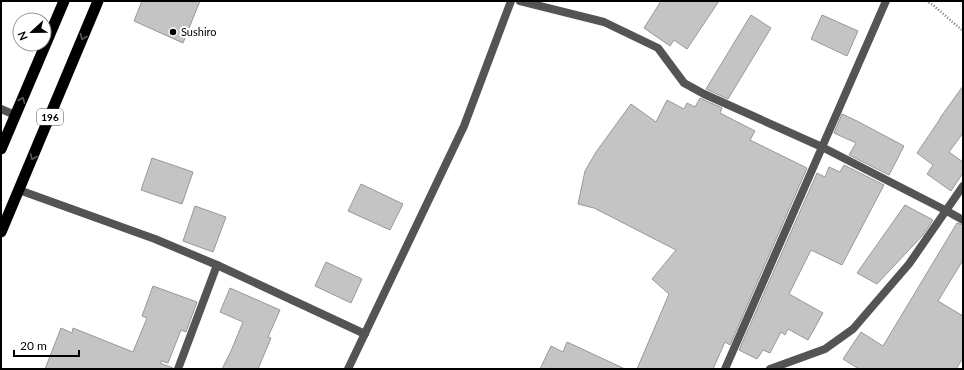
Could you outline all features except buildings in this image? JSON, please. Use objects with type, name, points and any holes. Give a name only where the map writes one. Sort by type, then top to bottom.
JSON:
[{"type":"highway","points":[[1,149],[64,1]]},
{"type":"highway","name":"196","points":[[1,232],[98,1]]},
{"type":"street","points":[[348,369],[464,126],[511,1]]},
{"type":"street","points":[[520,1],[604,22],[645,41],[658,48],[684,83],[704,94],[822,147],[963,220]]},
{"type":"street","points":[[725,369],[886,1]]},
{"type":"street","points":[[1,109],[15,115]]},
{"type":"street","points":[[770,369],[825,349],[853,329],[909,264],[963,186]]},
{"type":"street","points":[[19,190],[155,239],[218,265],[365,334]]},
{"type":"street","points":[[178,369],[218,265]]},
{"type":"path","points":[[926,1],[933,5],[963,31]]},
{"type":"place","name":"Sushiro","points":[[173,32]]}]
